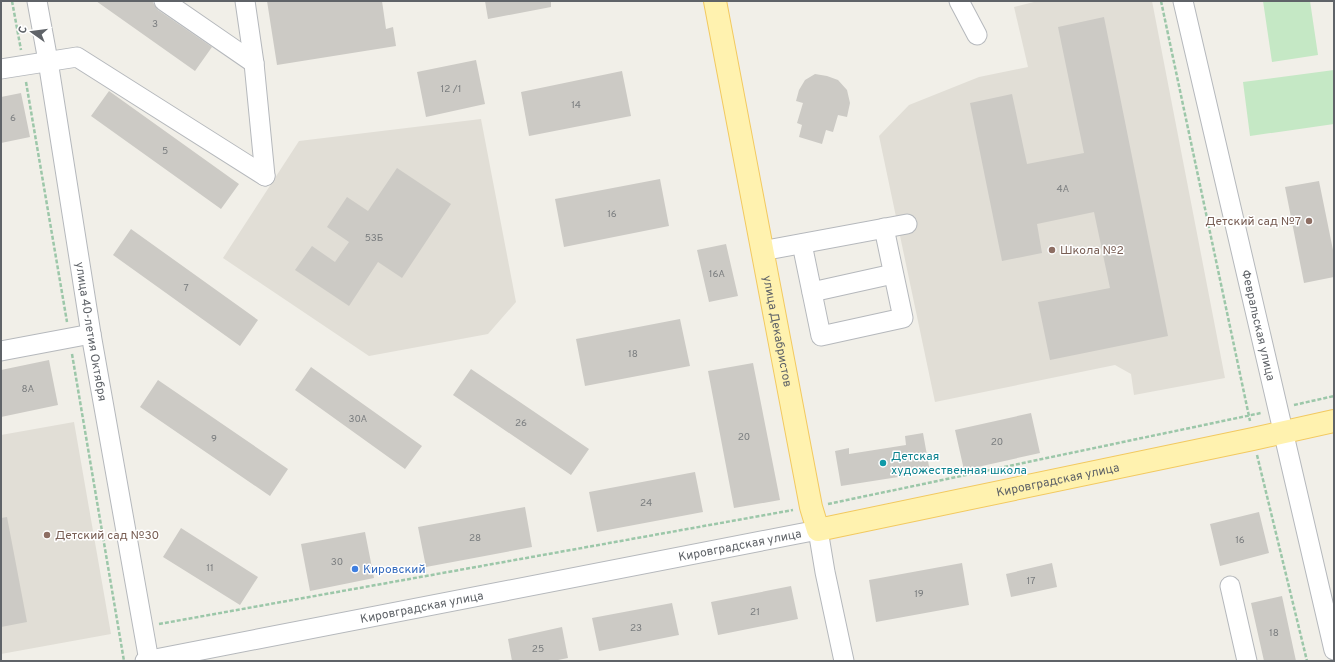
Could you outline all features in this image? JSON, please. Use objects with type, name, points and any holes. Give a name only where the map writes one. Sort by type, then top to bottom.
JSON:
[{"type":"main road","name":"улица Декабристов","points":[[714,1],[812,507],[818,530]]},
{"type":"main road","name":"Кировградская улица","points":[[818,530],[1283,433],[1334,421]]},
{"type":"street","name":"улица 40-летия Октября","points":[[37,1],[48,61],[91,334],[143,627],[147,661]]},
{"type":"street","points":[[164,1],[254,63]]},
{"type":"street","points":[[1,69],[77,56],[265,176],[254,63],[245,1]]},
{"type":"street","points":[[959,1],[977,35]]},
{"type":"street","name":"Февральская улица","points":[[1183,1],[1334,650]]},
{"type":"street","points":[[762,251],[907,224]]},
{"type":"street","points":[[802,244],[821,336],[903,318],[884,228]]},
{"type":"street","points":[[812,292],[893,274]]},
{"type":"street","points":[[1,351],[91,334]]},
{"type":"street","name":"Кировградская улица","points":[[147,661],[818,530]]},
{"type":"street","name":"улица Декабристов","points":[[818,530],[824,572],[844,661]]},
{"type":"street","points":[[1230,586],[1247,661]]},
{"type":"path","points":[[1161,1],[1253,439],[1307,661]]},
{"type":"path","points":[[143,627],[812,507],[1248,416],[1334,396]]},
{"type":"shaded area","name":"Школа №2","points":[[1038,1],[1152,1],[1225,378],[1134,395],[1131,374],[1115,365],[935,402],[879,136],[909,105],[979,77],[1028,67],[1014,7]]},
{"type":"shaded area","points":[[481,119],[516,302],[488,334],[369,356],[223,258],[299,141]]},
{"type":"shaded area","name":"Детский сад №30","points":[[74,422],[111,634],[1,654],[1,435]]},
{"type":"green space","points":[[1263,1],[1310,1],[1318,55],[1272,62]]},
{"type":"green space","points":[[1334,70],[1334,124],[1250,136],[1243,82]]},
{"type":"building","points":[[96,1],[152,1],[158,10],[212,47],[195,71]]},
{"type":"building","points":[[267,1],[382,1],[386,29],[393,27],[396,46],[277,65]]},
{"type":"building","points":[[485,1],[551,1],[551,7],[488,19]]},
{"type":"building","points":[[1104,17],[1168,336],[1050,360],[1038,302],[1110,288],[1094,212],[1037,224],[1042,253],[1002,261],[970,103],[1012,94],[1027,164],[1084,153],[1058,27]]},
{"type":"building","points":[[476,60],[485,104],[426,117],[417,72]]},
{"type":"building","points":[[622,71],[631,116],[529,136],[521,92]]},
{"type":"building","points":[[815,74],[838,80],[847,90],[850,103],[847,117],[838,115],[833,132],[826,130],[822,144],[799,137],[802,125],[797,123],[803,103],[796,101],[799,90],[805,80]]},
{"type":"building","points":[[109,91],[239,184],[221,209],[91,116]]},
{"type":"building","points":[[21,93],[30,137],[1,143],[1,97]]},
{"type":"building","points":[[397,168],[451,204],[402,278],[378,262],[349,306],[295,270],[312,246],[335,262],[349,242],[327,227],[347,197],[368,211]]},
{"type":"building","points":[[660,179],[669,226],[564,247],[555,199]]},
{"type":"building","name":"Детский сад №7","points":[[1319,181],[1334,255],[1334,277],[1304,283],[1285,187]]},
{"type":"building","points":[[131,229],[258,320],[240,346],[113,255]]},
{"type":"building","points":[[726,244],[738,296],[709,302],[697,250]]},
{"type":"building","points":[[680,319],[690,366],[585,386],[576,339]]},
{"type":"building","points":[[49,360],[58,405],[1,417],[1,370]]},
{"type":"building","points":[[753,363],[780,500],[734,508],[708,371]]},
{"type":"building","points":[[311,367],[422,446],[405,469],[295,390]]},
{"type":"building","points":[[471,369],[589,449],[571,475],[453,395]]},
{"type":"building","points":[[158,380],[288,469],[270,496],[140,407]]},
{"type":"building","points":[[1031,413],[1040,453],[964,470],[955,430]]},
{"type":"building","name":"Детская художественная школа","points":[[923,433],[930,472],[841,486],[835,451],[849,448],[849,454],[906,445],[905,436]]},
{"type":"building","points":[[695,472],[703,512],[597,532],[589,492]]},
{"type":"building","points":[[525,507],[532,547],[426,567],[418,527]]},
{"type":"building","points":[[1259,512],[1269,553],[1220,566],[1210,524]]},
{"type":"building","points":[[7,517],[27,622],[1,627],[1,518]]},
{"type":"building","points":[[181,528],[258,577],[240,605],[163,557]]},
{"type":"building","points":[[365,532],[374,578],[310,591],[301,544]]},
{"type":"building","points":[[962,563],[969,605],[876,622],[869,580]]},
{"type":"building","points":[[1052,563],[1057,587],[1011,597],[1006,574]]},
{"type":"building","points":[[791,586],[798,619],[718,635],[711,602]]},
{"type":"building","points":[[1282,596],[1296,661],[1264,661],[1251,603]]},
{"type":"building","points":[[672,603],[679,635],[599,651],[592,618]]},
{"type":"building","points":[[562,627],[568,658],[553,661],[512,661],[508,639]]},
{"type":"place","name":"Детский сад №7","points":[[1309,221]]},
{"type":"place","name":"Школа №2","points":[[1052,250]]},
{"type":"place","name":"Детская художественная школа","points":[[883,463]]},
{"type":"place","name":"Детский сад №30","points":[[47,535]]},
{"type":"place","name":"Кировский","points":[[355,569]]}]
